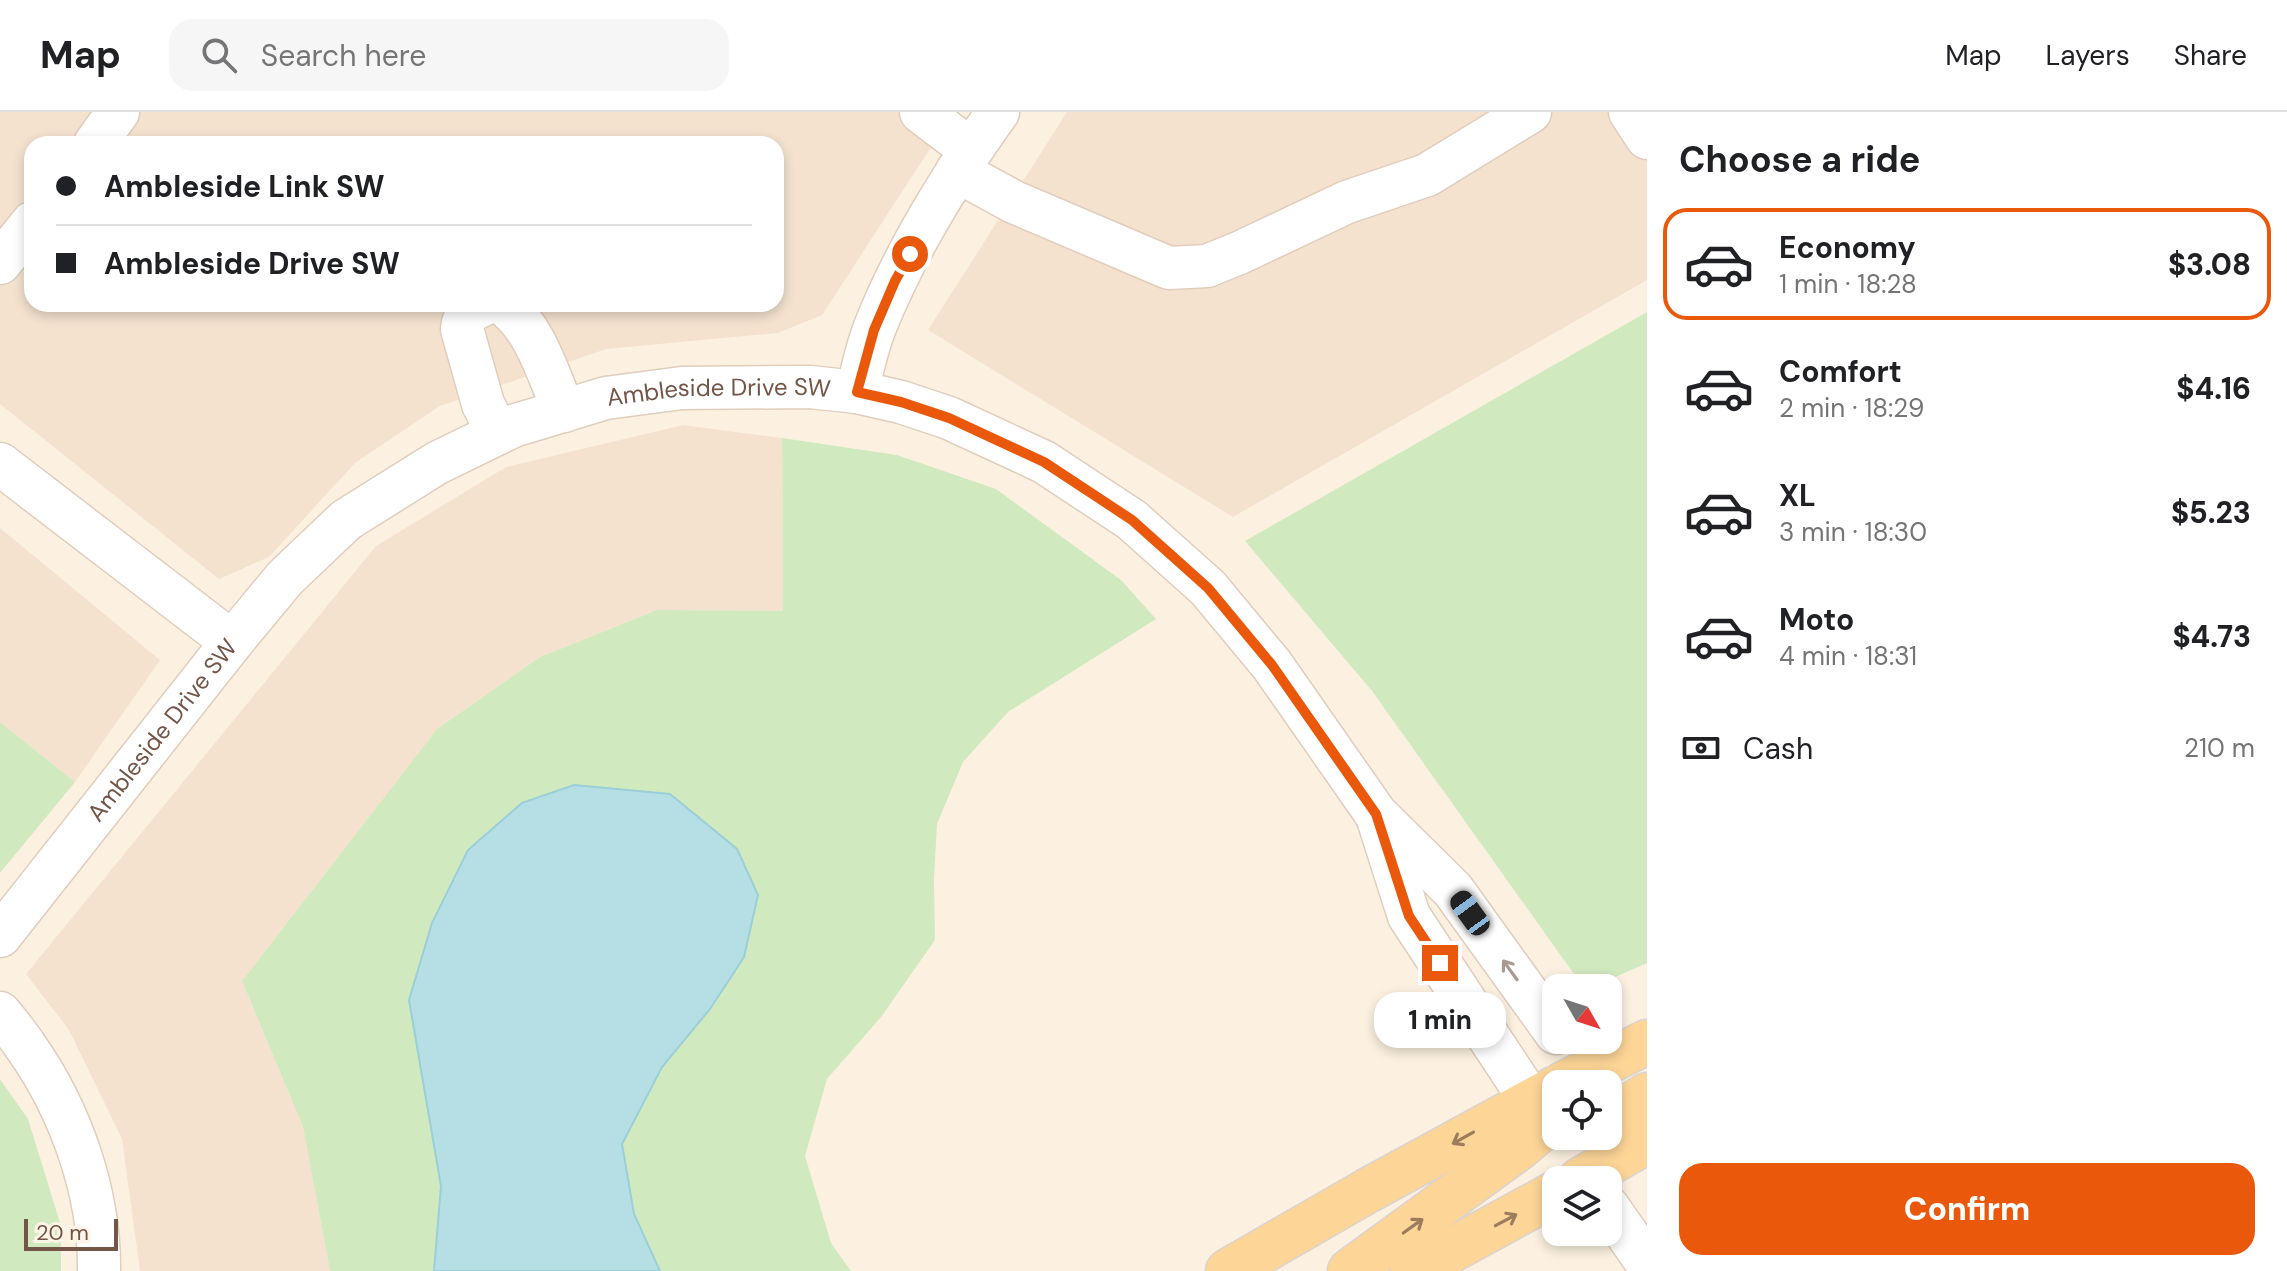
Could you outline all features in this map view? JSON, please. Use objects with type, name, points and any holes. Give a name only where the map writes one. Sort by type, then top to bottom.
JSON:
[{"type":"main road","points":[[1622,1077],[1647,1042]]},
{"type":"main road","points":[[1228,1271],[1367,1191],[1542,1139]]},
{"type":"main road","points":[[1350,1271],[1509,1156],[1542,1143]]},
{"type":"main road","points":[[1413,1271],[1558,1150]]},
{"type":"street","points":[[101,136],[118,112]]},
{"type":"street","points":[[921,112],[964,160],[1014,202],[1169,268],[1207,266],[1347,202],[1427,175],[1530,112]]},
{"type":"street","points":[[857,392],[874,330],[895,281],[964,160],[998,112]]},
{"type":"street","points":[[1630,112],[1647,138]]},
{"type":"street","points":[[0,263],[24,233]]},
{"type":"street","points":[[469,312],[462,321],[462,329],[483,404],[498,433]]},
{"type":"street","points":[[512,312],[536,347],[564,411]]},
{"type":"street","name":"Ambleside Drive SW","points":[[0,936],[285,578],[346,520],[437,463],[498,433],[606,398],[682,388],[810,387],[857,392],[949,418],[1044,462],[1132,520],[1208,588],[1272,665],[1376,814],[1453,890],[1542,1014]]},
{"type":"street","points":[[0,464],[232,642]]},
{"type":"street","name":"Ambleside Drive SW","points":[[1376,814],[1409,916],[1542,1071]]},
{"type":"street","points":[[0,1013],[27,1047],[64,1114],[81,1159],[93,1206],[99,1271]]},
{"type":"street","name":"Ambleside Drive SW","points":[[1599,1150],[1647,1263]]},
{"type":"shaded area","points":[[0,112],[954,112],[822,315],[778,333],[606,349],[440,406],[355,463],[269,557],[219,579],[0,404]]},
{"type":"shaded area","points":[[1067,112],[1647,112],[1647,280],[1233,517],[928,330]]},
{"type":"shaded area","points":[[683,425],[782,438],[783,611],[657,610],[540,657],[437,729],[242,981],[303,1127],[330,1271],[140,1271],[122,1139],[69,1030],[26,974],[376,546],[506,467]]},
{"type":"shaded area","points":[[0,528],[160,660],[75,782],[0,722]]},
{"type":"green space","points":[[1647,312],[1647,963],[1622,974],[1574,974],[1372,691],[1245,541]]},
{"type":"green space","points":[[782,438],[897,455],[996,489],[1121,580],[1156,619],[1008,712],[963,762],[937,824],[935,940],[881,1017],[827,1079],[805,1156],[831,1243],[851,1271],[330,1271],[303,1127],[242,981],[437,729],[540,657],[657,610],[783,611]]},
{"type":"green space","points":[[0,722],[75,782],[0,873]]},
{"type":"green space","points":[[0,1079],[28,1119],[61,1226],[61,1271],[0,1271]]},
{"type":"water","points":[[574,785],[670,794],[737,849],[758,895],[744,957],[710,1009],[662,1067],[622,1144],[634,1214],[660,1271],[434,1271],[441,1186],[409,1000],[432,923],[468,850],[522,803]]},
{"type":"route","points":[[910,254],[874,330],[857,392],[949,418],[1044,462],[1132,520],[1208,588],[1272,665],[1376,814],[1409,916],[1440,963]]}]
